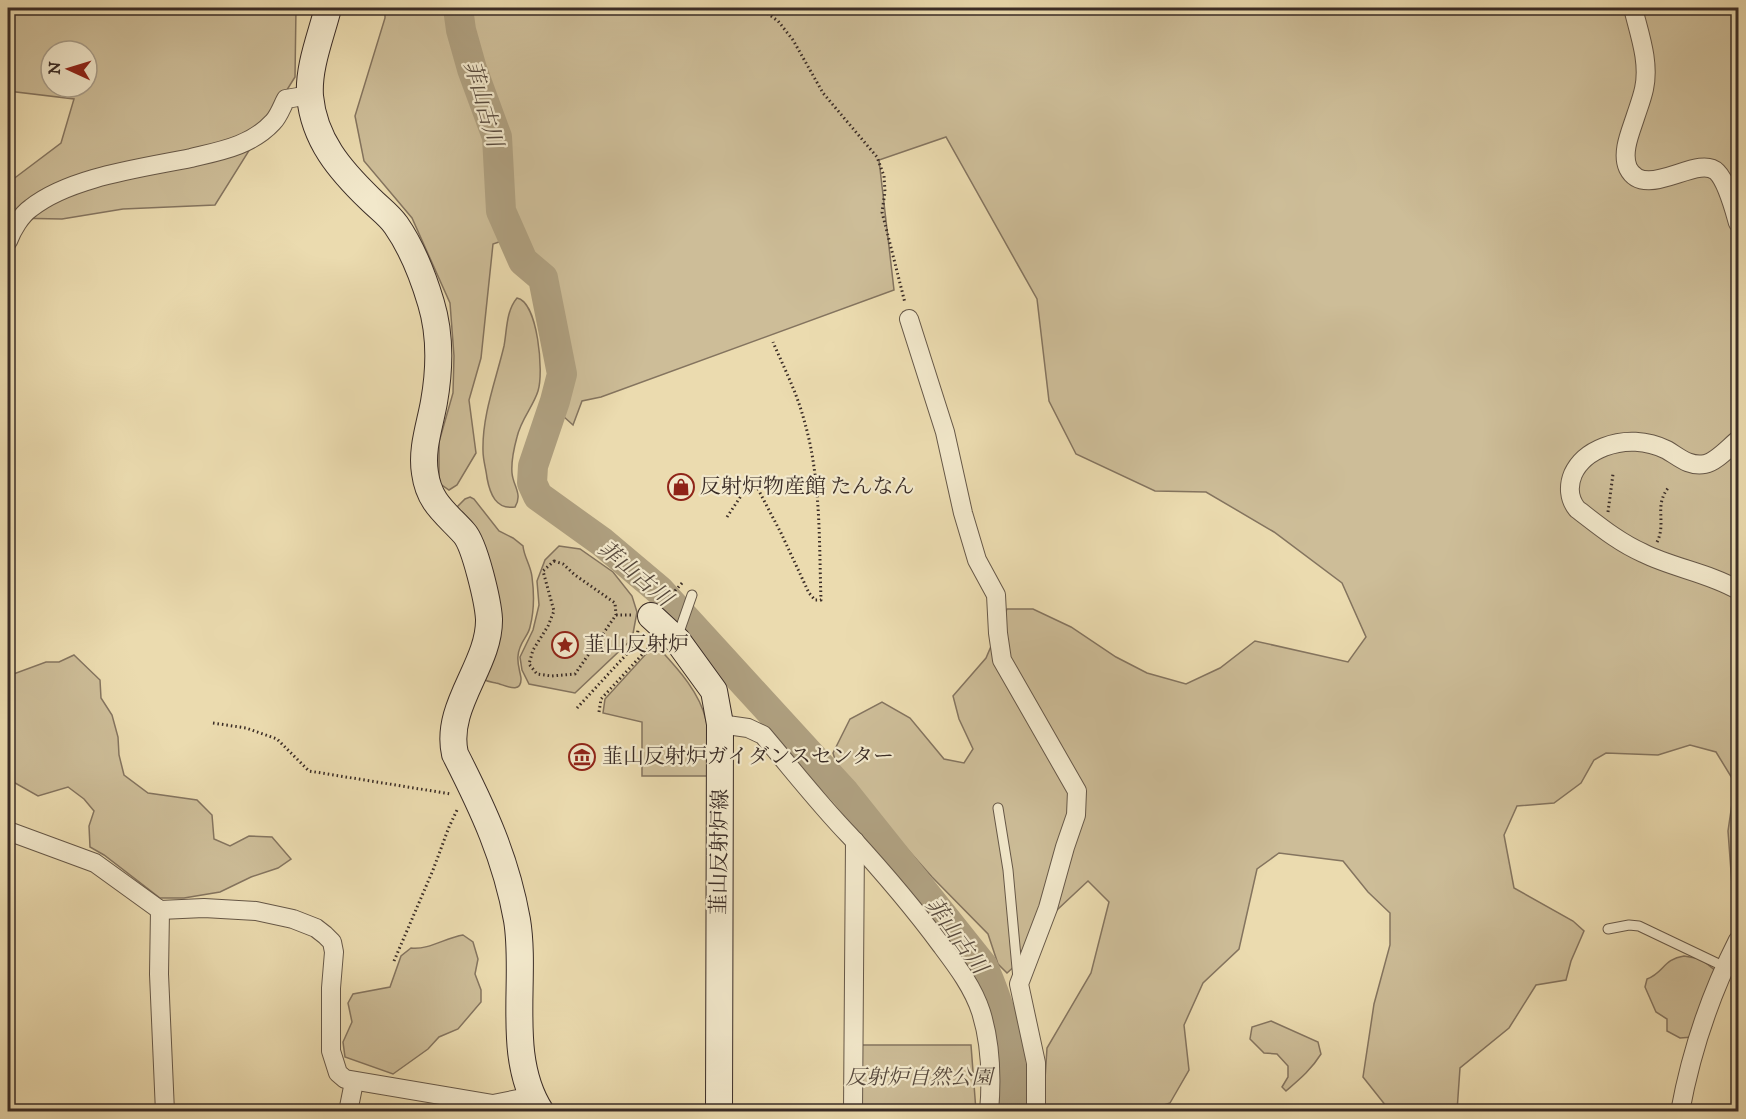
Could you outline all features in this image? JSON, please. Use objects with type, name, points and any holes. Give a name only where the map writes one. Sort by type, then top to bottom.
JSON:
[{"type":"street","points":[[8,831],[95,863],[160,910],[204,908],[256,911],[293,919],[316,928],[332,942],[334,952],[331,988],[331,1051],[338,1073],[345,1079],[493,1104],[537,1104],[519,1044],[520,975],[517,921],[509,883],[487,816],[472,796],[453,745],[454,726],[481,653],[489,619],[480,573],[471,546],[465,534],[442,511],[433,498],[424,472],[426,437],[438,375],[440,351],[437,325],[413,253],[395,223],[350,179],[331,156],[319,136],[310,95],[317,47],[328,8]]},
{"type":"street","points":[[1634,8],[1645,56],[1645,87],[1626,146],[1625,162],[1630,172],[1639,178],[1649,180],[1700,168],[1714,170],[1719,174],[1725,186],[1738,223]]},
{"type":"street","points":[[8,242],[11,233],[29,209],[62,190],[106,176],[228,150],[252,139],[274,122],[286,99],[310,95]]},
{"type":"street","points":[[909,320],[945,432],[963,513],[977,560],[996,594],[1002,660],[1077,791],[1076,815],[1048,908],[1019,984],[1036,1063],[1036,1112]]},
{"type":"street","points":[[1738,440],[1711,462],[1703,464],[1686,462],[1665,449],[1645,442],[1632,441],[1610,445],[1586,457],[1578,465],[1570,486],[1572,503],[1607,532],[1647,555],[1738,590]]},
{"type":"street","name":"韮山反射炉線","points":[[667,624],[714,691],[720,724],[718,1112]]},
{"type":"street","points":[[720,724],[748,728],[763,735],[920,917],[971,989],[980,1010],[987,1037],[992,1085],[989,1112]]},
{"type":"street","points":[[853,1112],[855,841]]},
{"type":"street","points":[[160,910],[159,974],[165,1112]]},
{"type":"street","points":[[1680,1112],[1695,1049],[1714,991],[1738,940]]},
{"type":"street","points":[[348,1112],[354,1082]]},
{"type":"lane","points":[[667,624],[692,595]]},
{"type":"lane","points":[[998,808],[1008,870],[1019,984]]},
{"type":"lane","points":[[1608,929],[1629,925],[1639,926],[1725,967]]},
{"type":"path","points":[[760,8],[778,21],[793,40],[823,93],[877,157],[884,176],[885,192],[882,212],[909,320]]},
{"type":"path","points":[[727,517],[743,493],[751,488],[758,489],[809,593],[815,600],[821,600],[813,465],[804,420],[773,342]]},
{"type":"path","points":[[1607,532],[1608,495],[1613,474]]},
{"type":"path","points":[[1647,555],[1659,538],[1660,501],[1669,487]]},
{"type":"path","points":[[554,561],[563,564],[615,603],[616,615],[575,674],[552,676],[537,674],[529,664],[532,650],[548,626],[554,611],[543,571],[554,561]]},
{"type":"path","points":[[599,712],[601,699],[667,624],[683,582]]},
{"type":"path","points":[[577,708],[636,644],[642,620],[667,624]]},
{"type":"path","points":[[213,723],[246,728],[278,739],[309,771],[472,796]]},
{"type":"path","points":[[394,962],[436,863],[448,827],[458,808],[472,796]]},
{"type":"green space","points":[[8,8],[296,8],[295,77],[215,205],[123,209],[62,219],[8,218],[8,183],[61,143],[74,99],[99,99],[99,39],[39,39],[39,95],[8,91]]},
{"type":"green space","points":[[385,8],[1738,8],[1738,888],[1732,885],[1728,831],[1735,783],[1716,752],[1690,745],[1658,755],[1606,753],[1594,760],[1581,783],[1554,803],[1517,806],[1504,835],[1514,888],[1573,921],[1584,931],[1571,961],[1566,980],[1536,985],[1509,1028],[1460,1068],[1457,1111],[1390,1111],[1363,1077],[1374,1004],[1390,945],[1390,913],[1368,892],[1343,861],[1279,853],[1257,869],[1239,949],[1203,983],[1184,1025],[1189,1070],[1170,1103],[1146,1111],[1043,1111],[1047,1048],[1091,973],[1109,902],[1088,881],[1057,910],[1029,953],[1007,973],[998,964],[988,934],[932,877],[839,772],[833,753],[850,719],[882,702],[910,718],[944,759],[964,763],[973,749],[959,719],[953,696],[986,658],[1007,609],[1033,609],[1071,627],[1116,657],[1147,673],[1186,684],[1220,668],[1255,641],[1348,662],[1366,637],[1342,583],[1274,532],[1206,492],[1155,491],[1076,454],[1049,401],[1037,299],[946,137],[879,160],[894,290],[601,397],[582,401],[573,425],[563,416],[569,368],[552,277],[519,235],[493,244],[481,358],[469,400],[476,453],[457,485],[449,490],[439,483],[439,442],[453,393],[454,356],[450,303],[412,218],[364,161],[355,116],[385,18]]},
{"type":"green space","points":[[517,298],[524,302],[534,324],[540,355],[540,382],[538,391],[521,424],[515,446],[512,473],[518,498],[515,507],[508,507],[495,500],[490,490],[483,458],[483,438],[509,315]]},
{"type":"green space","points":[[470,497],[499,531],[523,546],[531,573],[532,615],[529,631],[519,651],[518,662],[521,678],[518,687],[515,688],[483,679],[485,659],[457,507]]},
{"type":"green space","points":[[559,546],[580,549],[613,572],[632,596],[637,612],[632,639],[575,693],[529,684],[522,670],[520,657],[533,630],[539,605],[537,581],[545,560]]},
{"type":"green space","points":[[655,644],[685,679],[703,709],[709,734],[711,776],[642,776],[642,722],[603,713],[605,699]]},
{"type":"green space","points":[[74,655],[100,680],[101,698],[112,715],[118,737],[119,755],[124,775],[148,793],[197,800],[212,815],[214,839],[230,846],[249,836],[272,837],[291,859],[278,868],[251,877],[220,892],[184,898],[160,898],[90,847],[89,826],[94,811],[84,799],[68,787],[38,796],[8,779],[8,676],[46,662],[59,662]]},
{"type":"green space","points":[[463,935],[473,942],[478,959],[475,974],[481,990],[481,1002],[458,1029],[439,1037],[428,1049],[393,1074],[345,1057],[343,1042],[352,1022],[348,1003],[353,994],[390,987],[401,956],[411,948],[424,947]]},
{"type":"green space","points":[[1684,956],[1701,959],[1717,972],[1693,1037],[1680,1038],[1667,1031],[1667,1019],[1656,1012],[1645,987],[1647,979],[1672,960]]},
{"type":"green space","points":[[1271,1021],[1318,1042],[1321,1054],[1309,1070],[1286,1091],[1282,1087],[1288,1077],[1288,1066],[1277,1054],[1264,1053],[1250,1039],[1252,1027]]},
{"type":"green space","name":"反射炉自然公園","points":[[861,1045],[971,1045],[976,1111],[861,1112]]},
{"type":"waterway","name":"菲山古川","points":[[458,8],[461,30],[472,69],[497,137],[501,211],[523,261],[543,278],[562,374],[533,466],[532,483],[538,496],[602,542],[659,590],[845,793],[983,966],[997,1001],[1007,1037],[1012,1074],[1012,1112]]},
{"type":"place","name":"反射炉物産館 たんなん","points":[[681,487]]},
{"type":"place","name":"韮山反射炉","points":[[565,645]]},
{"type":"place","name":"韮山反射炉ガイダンスセンター","points":[[582,757]]}]
